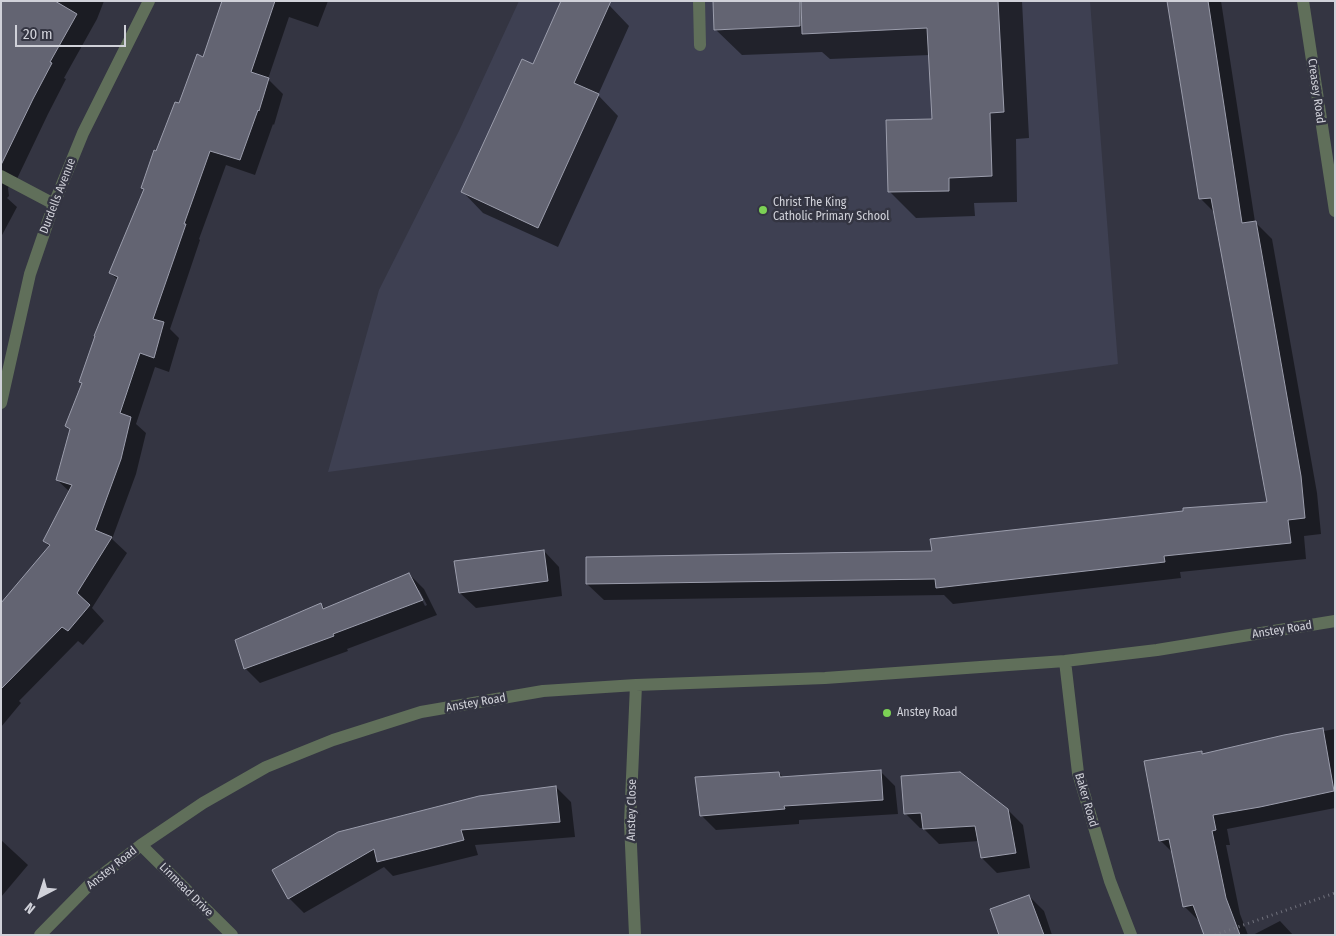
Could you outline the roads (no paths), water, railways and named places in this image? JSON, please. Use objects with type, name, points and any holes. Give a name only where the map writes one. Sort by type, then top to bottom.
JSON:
[{"type":"street","name":"Durdells Avenue","points":[[1,403],[30,274],[54,204],[83,133],[149,1]]},
{"type":"street","points":[[699,1],[700,45]]},
{"type":"street","name":"Creasey Road","points":[[1303,1],[1335,211]]},
{"type":"street","points":[[1,176],[54,204]]},
{"type":"street","name":"Anstey Road","points":[[40,935],[90,884],[141,845],[203,803],[266,767],[333,740],[421,712],[543,691],[636,685],[825,678],[1065,661],[1157,650],[1335,621]]},
{"type":"street","name":"Baker Road","points":[[1065,661],[1078,773],[1110,881],[1131,935]]},
{"type":"street","name":"Anstey Close","points":[[635,935],[630,823],[636,685]]},
{"type":"street","name":"Linmead Drive","points":[[141,845],[232,935]]},
{"type":"place","name":"Christ The King Catholic Primary School","points":[[763,210]]},
{"type":"place","name":"Anstey Road","points":[[887,713]]}]
